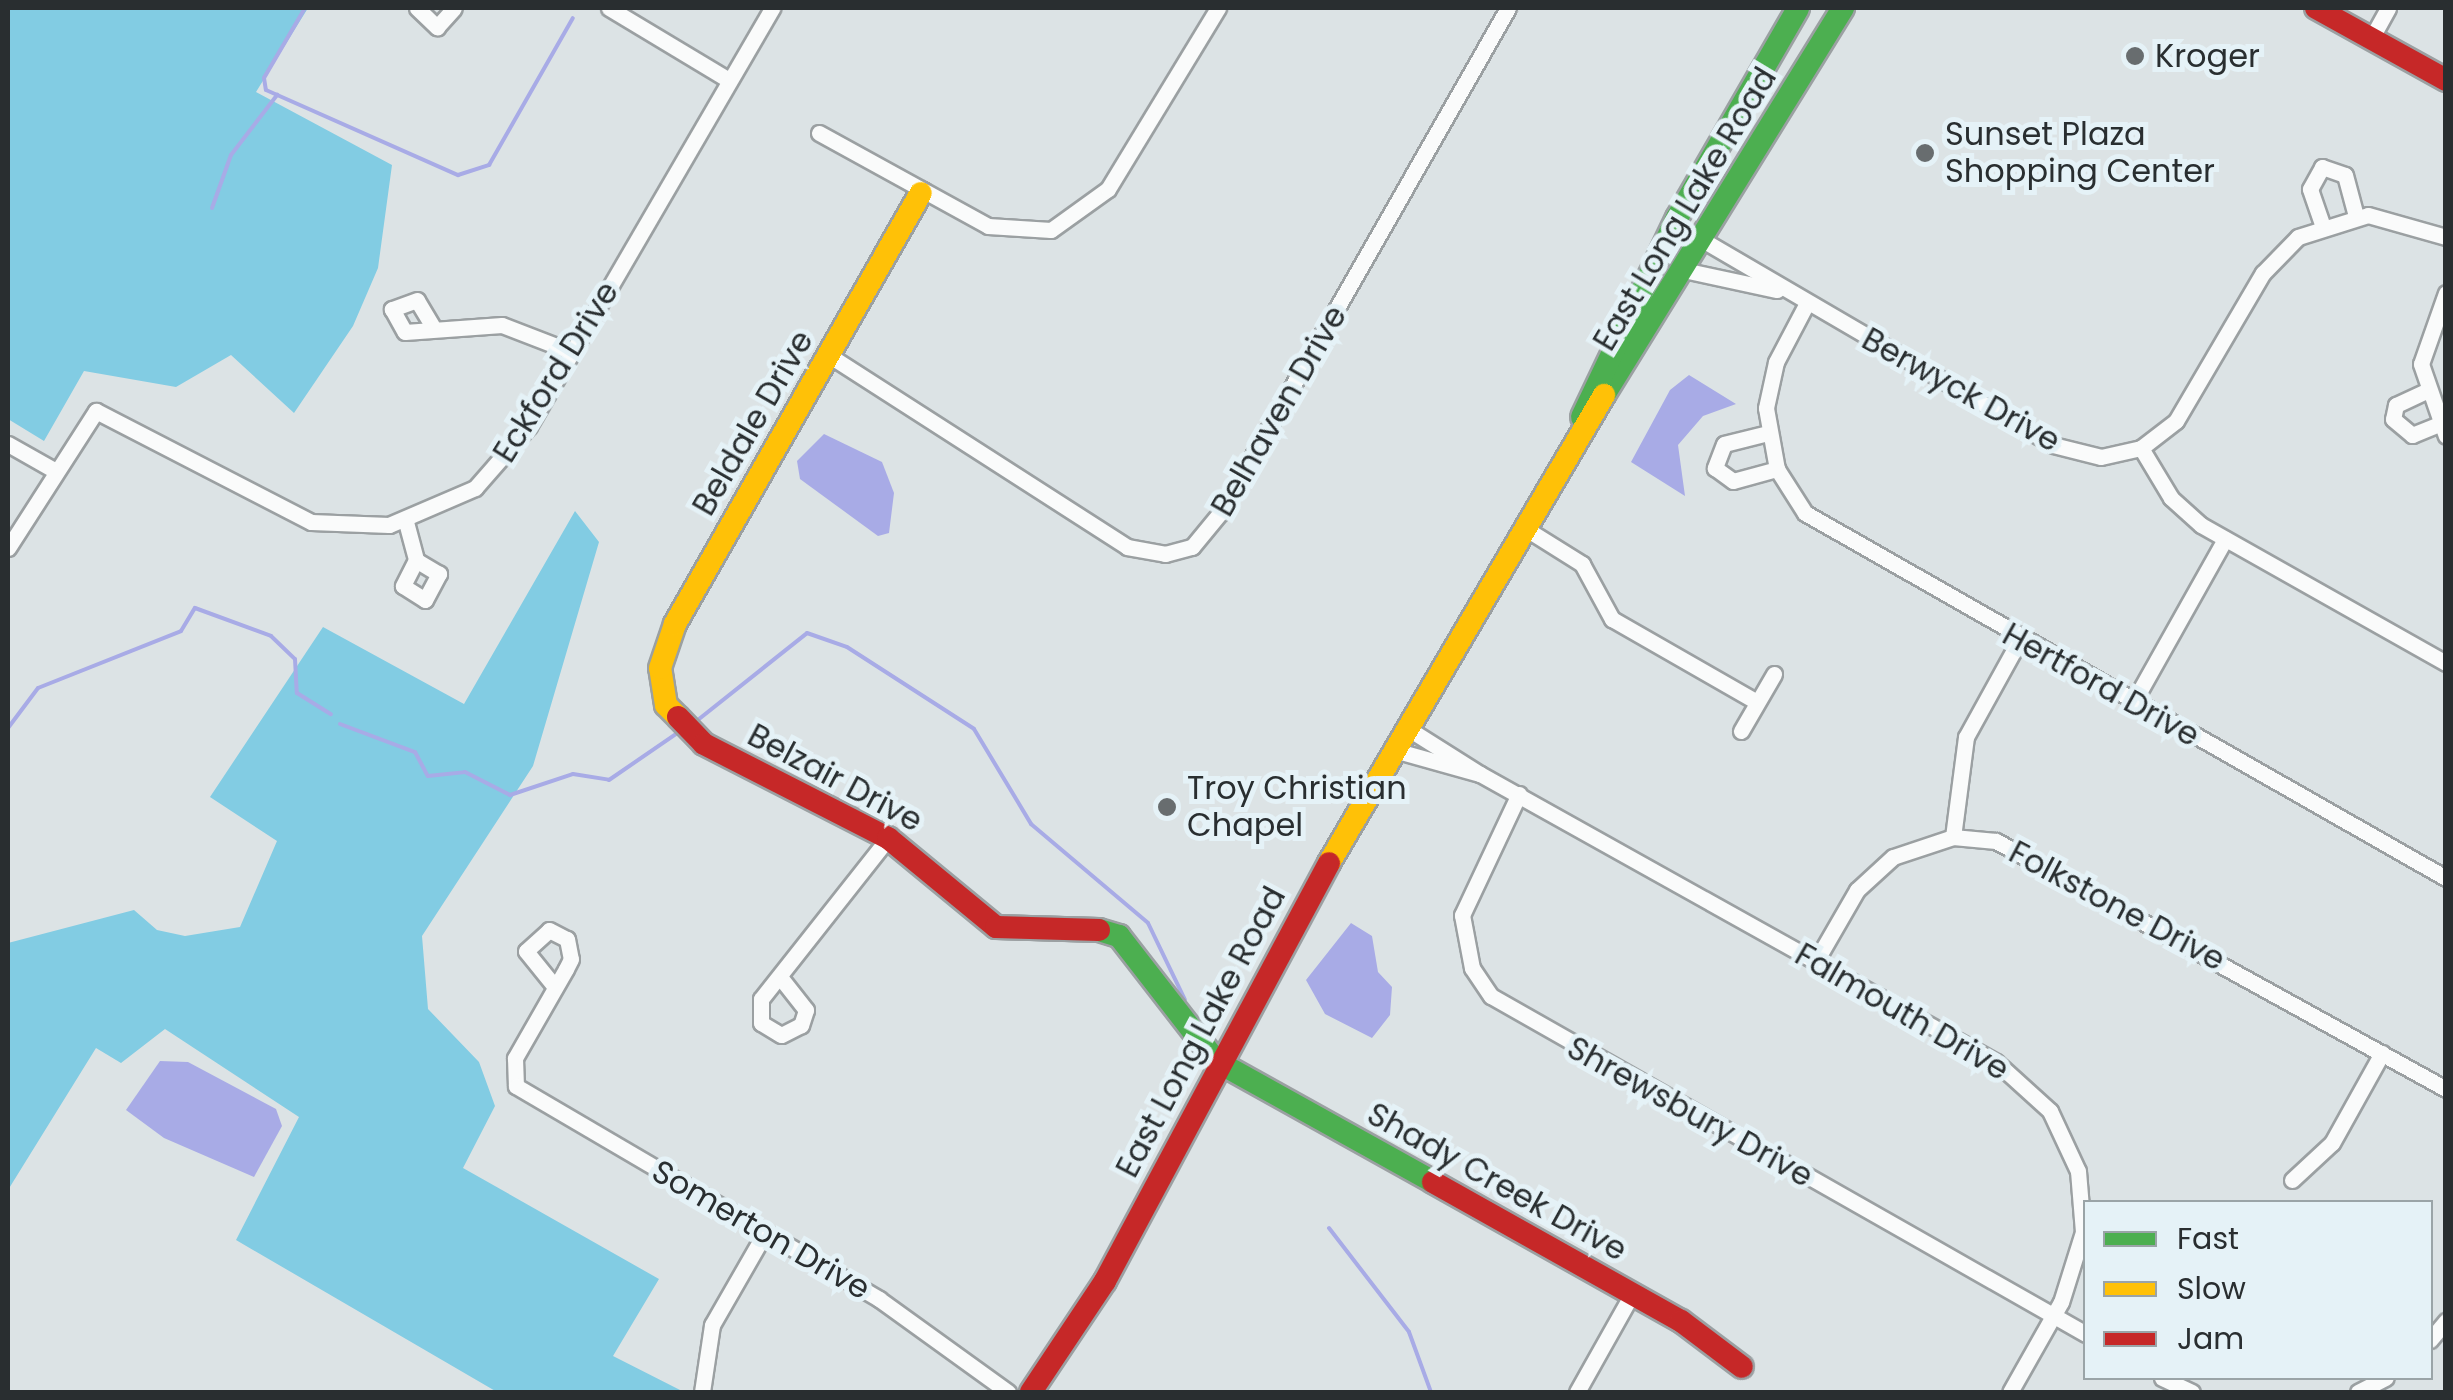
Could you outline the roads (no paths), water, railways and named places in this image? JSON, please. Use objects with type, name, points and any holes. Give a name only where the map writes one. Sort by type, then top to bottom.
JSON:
[{"type":"main road","name":"East Long Lake Road","points":[[1574,439],[1600,368],[1683,208],[1798,8]]},
{"type":"main road","points":[[1742,176],[1724,157],[1809,8]]},
{"type":"main road","name":"East Long Lake Road","points":[[1032,1392],[1132,1233],[1216,1061],[1574,439],[1688,271],[1843,8]]},
{"type":"main road","points":[[2316,8],[2446,80]]},
{"type":"main road","name":"Beldale Drive","points":[[661,692],[675,624],[922,193]]},
{"type":"main road","points":[[1659,316],[1643,306],[1684,226],[1683,208]]},
{"type":"main road","name":"Belzair Drive","points":[[661,692],[696,740],[888,838],[996,926],[1087,926],[1119,936],[1216,1061]]},
{"type":"main road","name":"Shady Creek Drive","points":[[1216,1061],[1632,1294],[1742,1367]]},
{"type":"street","points":[[417,8],[432,27],[454,8]]},
{"type":"street","points":[[609,8],[730,80]]},
{"type":"street","name":"Eckford Drive","points":[[8,548],[85,417],[104,411],[287,515],[342,527],[406,522],[493,473],[572,352],[772,8]]},
{"type":"street","points":[[819,133],[922,193],[1004,231],[1070,224],[1108,189],[1218,8]]},
{"type":"street","name":"Belhaven Drive","points":[[830,356],[1110,538],[1145,553],[1192,547],[1220,514],[1508,8]]},
{"type":"street","points":[[2370,39],[2388,8]]},
{"type":"street","points":[[2322,224],[2310,189],[2322,167],[2345,175],[2356,216]]},
{"type":"street","points":[[2446,238],[2398,218],[2356,216],[2322,224],[2274,258],[2182,413],[2141,448],[2171,498],[2226,539],[2446,662]]},
{"type":"street","name":"Berwyck Drive","points":[[1706,242],[2053,445],[2101,457],[2141,448]]},
{"type":"street","name":"Berwyck Drive","points":[[1688,271],[1801,299]]},
{"type":"street","points":[[2424,392],[2396,405],[2393,419],[2412,435],[2441,431],[2424,392],[2422,350],[2446,293]]},
{"type":"street","name":"Hertford Drive","points":[[1801,299],[1771,376],[1768,433],[1777,469],[1797,504],[1827,530],[2446,878]]},
{"type":"street","points":[[432,327],[519,328],[572,352]]},
{"type":"street","points":[[1768,433],[1724,444],[1715,468],[1734,482],[1777,469]]},
{"type":"street","points":[[8,444],[54,470]]},
{"type":"street","points":[[406,522],[416,560]]},
{"type":"street","points":[[1524,526],[1582,564],[1612,619],[1757,702]]},
{"type":"street","points":[[2133,703],[2226,539]]},
{"type":"street","points":[[1816,961],[1881,865],[1954,836],[1966,737],[2020,640]]},
{"type":"street","points":[[1741,731],[1774,674]]},
{"type":"street","name":"Falmouth Drive","points":[[1407,728],[1480,774],[1996,1062],[2050,1111],[2078,1170],[2083,1208]]},
{"type":"street","name":"Falmouth Drive","points":[[1394,750],[1480,774]]},
{"type":"street","name":"Shrewsbury Drive","points":[[1519,794],[1462,915],[1472,968],[1491,996],[2083,1332]]},
{"type":"street","name":"Folkstone Drive","points":[[1954,836],[2028,854],[2446,1089]]},
{"type":"street","points":[[780,977],[888,838]]},
{"type":"street","name":"Somerton Drive","points":[[556,987],[510,1077],[894,1308],[1008,1392]]},
{"type":"street","points":[[2292,1180],[2332,1143],[2382,1053]]},
{"type":"street","name":"Falmouth Drive","points":[[2010,1392],[2077,1264],[2083,1223]]},
{"type":"street","points":[[702,1392],[712,1325],[765,1233]]},
{"type":"street","points":[[1577,1392],[1632,1294]]},
{"type":"street","points":[[2166,1380],[2192,1392]]},
{"type":"street","points":[[2358,1392],[2382,1380]]},
{"type":"waterway","points":[[305,8],[264,78],[266,90],[458,175],[489,165],[573,18]]},
{"type":"waterway","points":[[212,208],[231,155],[277,95]]},
{"type":"waterway","points":[[8,728],[38,688],[181,631],[195,608],[271,636],[295,659],[297,693],[331,714]]},
{"type":"waterway","points":[[694,723],[807,633],[847,647],[974,729],[1031,824],[1148,923],[1185,1000]]},
{"type":"waterway","points":[[340,724],[415,752],[428,776],[465,772],[510,795],[573,774],[609,780],[676,734]]},
{"type":"waterway","points":[[1329,1228],[1409,1332],[1431,1392]]},
{"type":"place","name":"Kroger","points":[[2135,56]]},
{"type":"place","name":"Sunset Plaza Shopping Center","points":[[1925,153]]},
{"type":"place","name":"Troy Christian Chapel","points":[[1167,807]]}]
